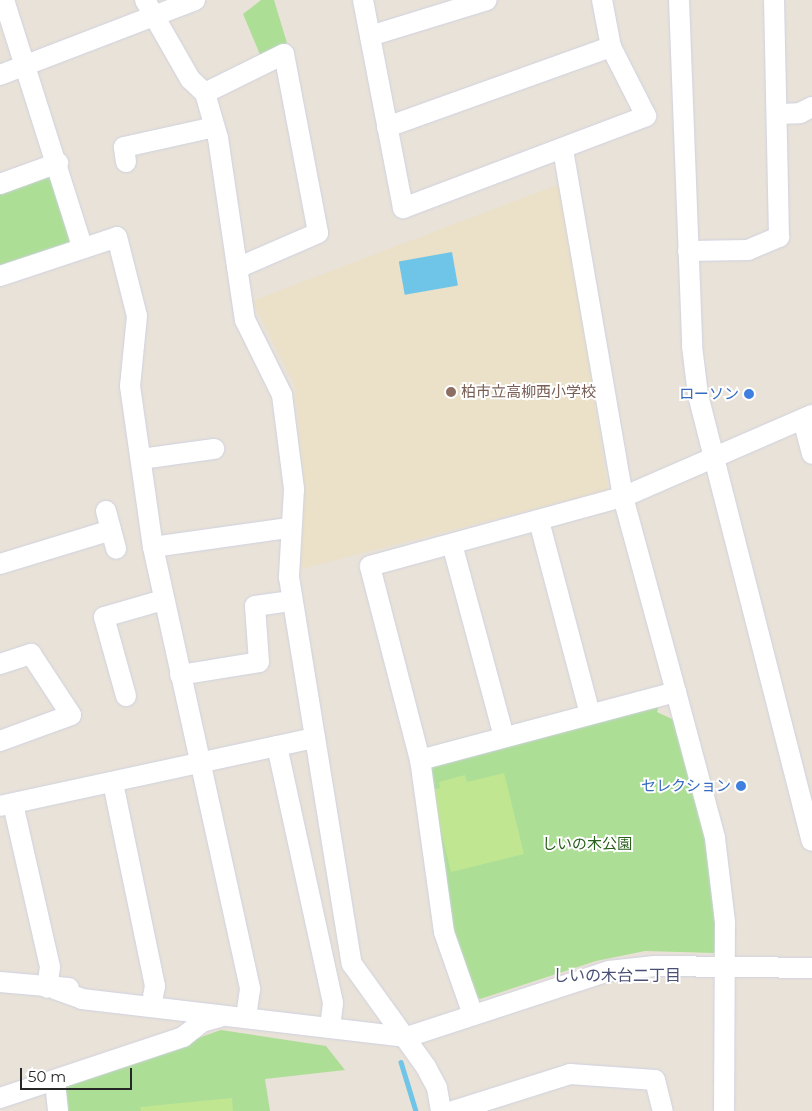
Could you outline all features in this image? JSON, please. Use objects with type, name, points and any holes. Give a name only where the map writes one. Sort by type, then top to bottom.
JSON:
[{"type":"street","points":[[4,0],[28,65],[82,246]]},
{"type":"street","points":[[0,75],[28,65],[150,8],[195,0]]},
{"type":"street","points":[[363,0],[403,208],[646,116],[611,47],[602,0]]},
{"type":"street","points":[[370,36],[487,0]]},
{"type":"street","points":[[679,0],[692,346],[713,458],[812,841]]},
{"type":"street","points":[[688,251],[748,250],[779,237],[774,0]]},
{"type":"street","points":[[150,8],[190,79],[205,93],[214,127],[245,320],[282,395],[294,489],[289,528],[292,601],[352,964],[407,1037],[437,1088],[441,1111]]},
{"type":"street","points":[[387,127],[611,47]]},
{"type":"street","points":[[205,93],[284,54],[318,233],[237,268]]},
{"type":"street","points":[[777,114],[800,113],[812,107]]},
{"type":"street","points":[[126,162],[124,147],[214,127]]},
{"type":"street","points":[[563,149],[624,496],[715,838],[725,966],[724,1111]]},
{"type":"street","points":[[0,184],[58,163]]},
{"type":"street","points":[[0,276],[82,246],[117,237],[137,316],[130,386],[153,547],[199,765],[250,989],[246,1018]]},
{"type":"street","points":[[474,1015],[444,932],[420,760],[369,572],[377,563],[539,521],[624,496],[808,417],[812,454]]},
{"type":"street","points":[[141,459],[214,449]]},
{"type":"street","points":[[0,564],[114,540],[106,511]]},
{"type":"street","points":[[539,521],[590,714]]},
{"type":"street","points":[[153,547],[289,528]]},
{"type":"street","points":[[452,544],[504,737]]},
{"type":"street","points":[[126,696],[104,617],[163,600]]},
{"type":"street","points":[[180,675],[260,662],[255,606],[292,601]]},
{"type":"street","points":[[0,664],[31,654],[72,715],[0,741]]},
{"type":"street","points":[[420,760],[676,692]]},
{"type":"street","points":[[51,989],[50,967],[7,805],[199,765],[315,738]]},
{"type":"street","points":[[278,746],[333,1003],[330,1028]]},
{"type":"street","points":[[113,783],[156,986],[153,996]]},
{"type":"street","points":[[0,982],[51,989],[82,999],[221,1017],[246,1018],[407,1037],[609,972],[725,966],[812,968]]},
{"type":"street","points":[[51,989],[86,986],[222,1005],[246,1018]]},
{"type":"street","points":[[183,1037],[189,1021],[184,1012]]},
{"type":"street","points":[[0,1098],[55,1082],[183,1037],[202,1022],[221,1017]]},
{"type":"street","points":[[453,1111],[570,1074],[655,1080],[663,1111]]},
{"type":"street","points":[[55,1082],[58,1111]]},
{"type":"shaded area","name":"柏市立高柳西小学校","points":[[562,183],[608,490],[301,569],[304,478],[294,384],[252,301]]},
{"type":"green space","points":[[261,0],[274,0],[287,43],[261,57],[243,14]]},
{"type":"green space","points":[[46,171],[55,176],[73,236],[68,244],[0,269],[0,187]]},
{"type":"green space","name":"しいの木公園","points":[[659,705],[657,712],[674,720],[708,842],[717,948],[714,953],[645,951],[596,961],[480,999],[472,995],[450,929],[430,764]]},
{"type":"green space","points":[[504,773],[524,854],[451,872],[431,790],[440,788],[439,782],[465,775],[467,782]]},
{"type":"green space","points":[[221,1030],[326,1046],[345,1070],[265,1079],[270,1111],[64,1111],[62,1094],[68,1084]]},
{"type":"green space","points":[[232,1098],[233,1111],[141,1111],[140,1107]]},
{"type":"water","points":[[452,252],[458,285],[405,295],[399,261]]},
{"type":"waterway","points":[[401,1062],[416,1111]]},
{"type":"place","name":"柏市立高柳西小学校","points":[[451,392]]},
{"type":"place","name":"ローソン","points":[[749,394]]},
{"type":"place","name":"セレクション","points":[[741,786]]},
{"type":"district","name":"しいの木台二丁目","points":[[617,976]]}]
